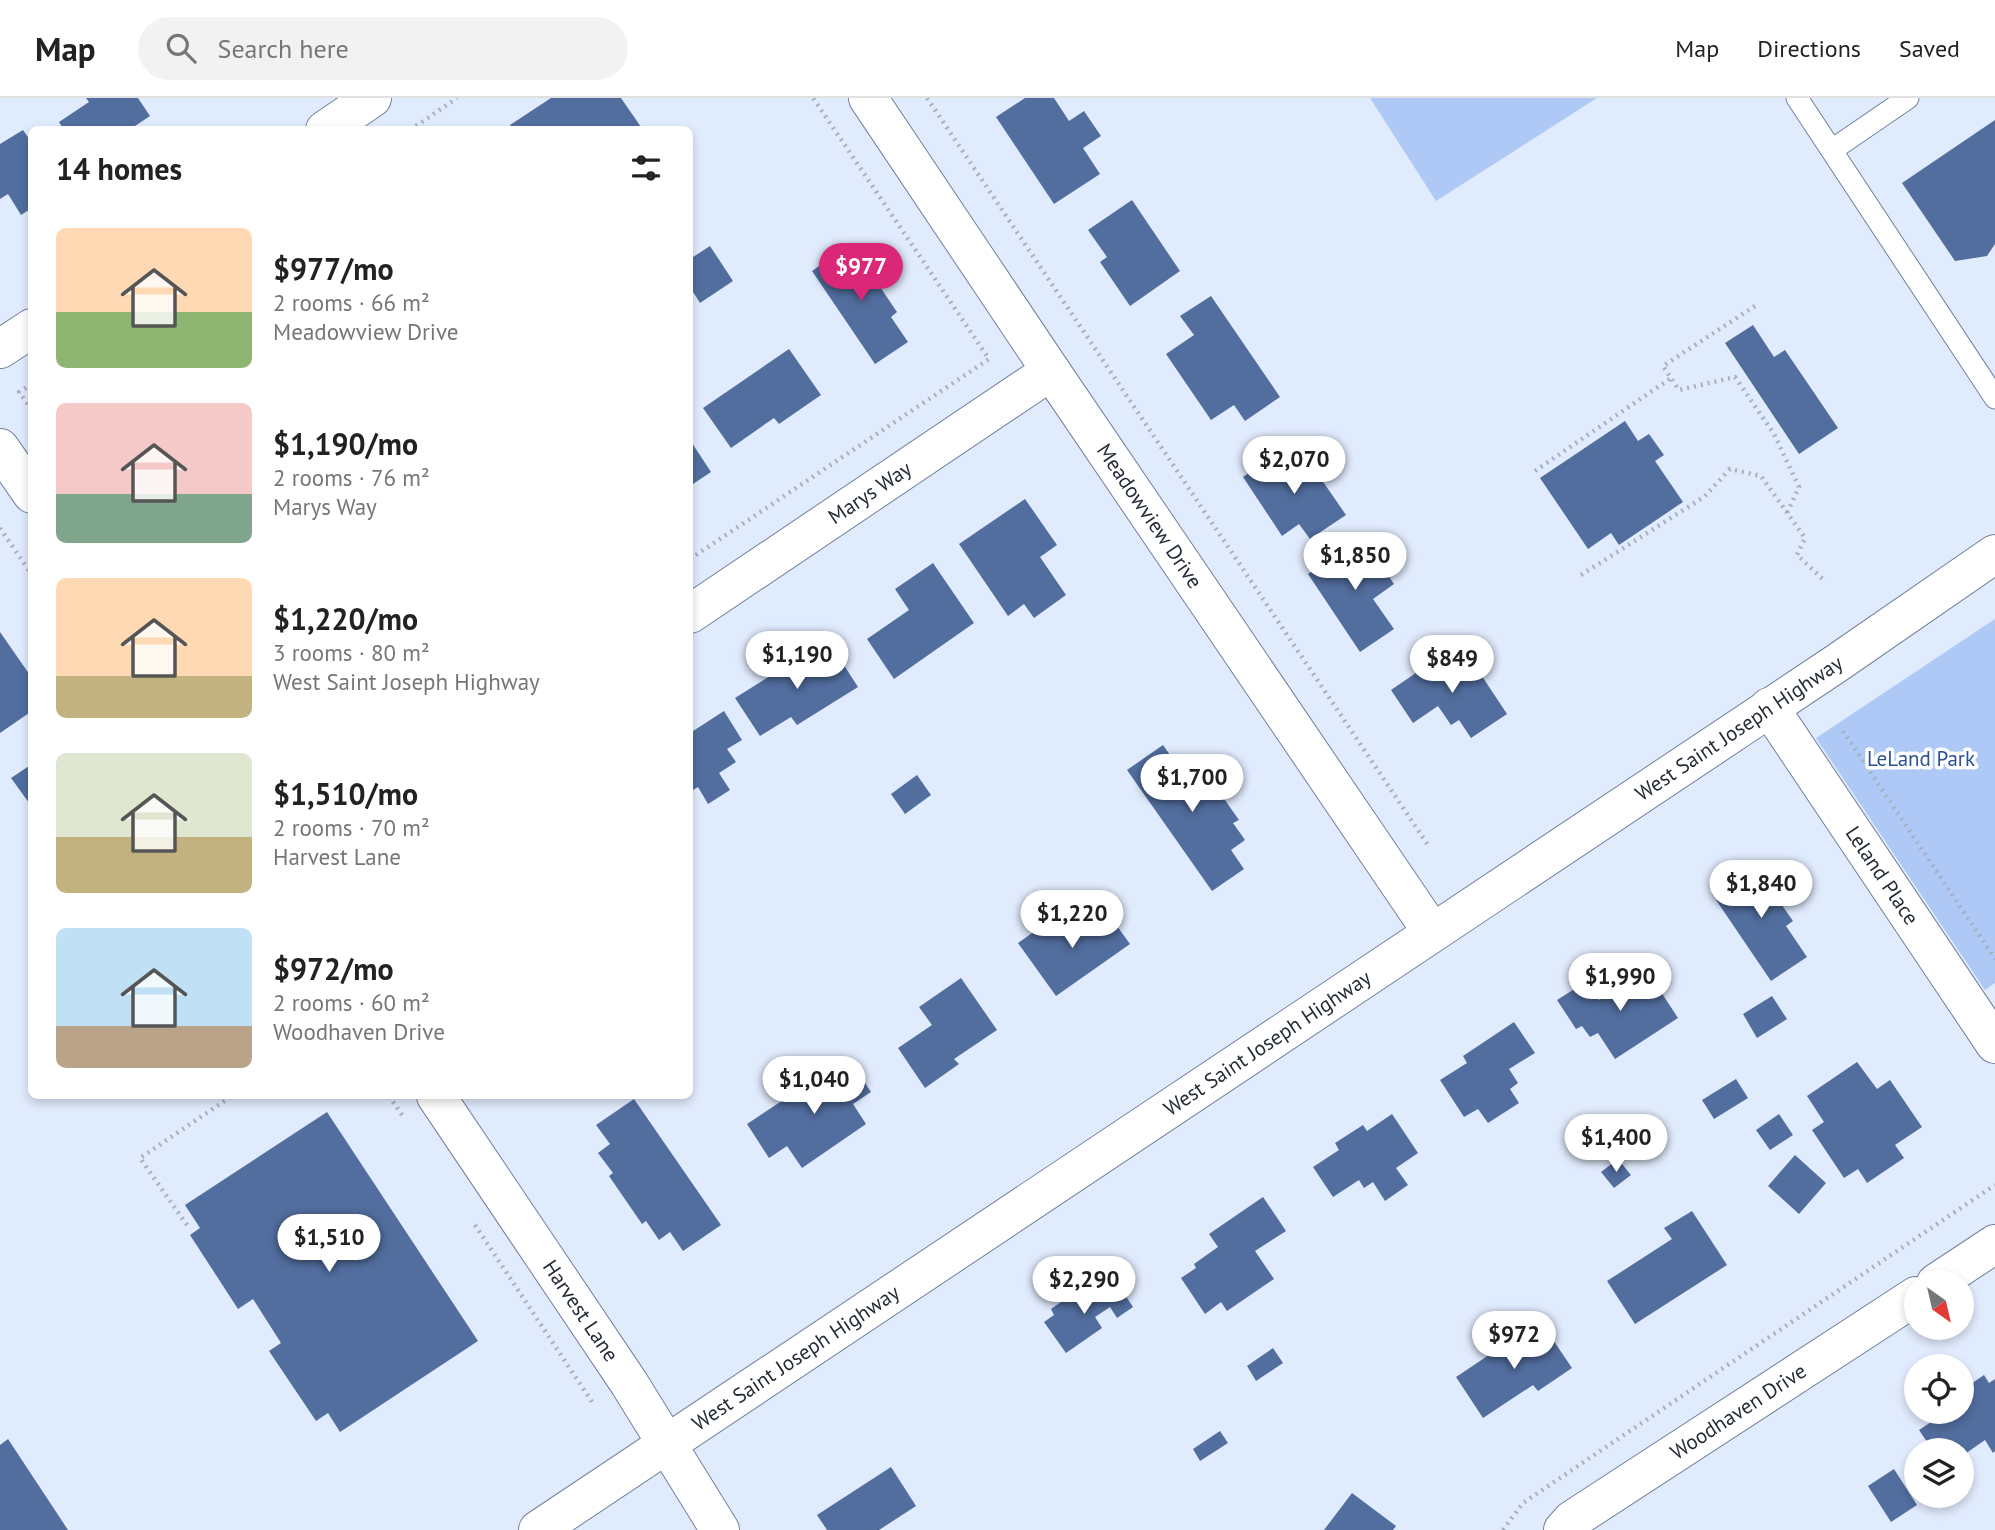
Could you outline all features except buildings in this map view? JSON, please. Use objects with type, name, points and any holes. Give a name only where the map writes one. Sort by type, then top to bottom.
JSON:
[{"type":"street","points":[[332,126],[372,98]]},
{"type":"street","name":"Meadowview Drive","points":[[868,98],[1432,932]]},
{"type":"street","points":[[0,349],[28,330]]},
{"type":"street","name":"Marys Way","points":[[693,612],[1051,371]]},
{"type":"street","points":[[0,448],[28,489]]},
{"type":"street","name":"West Saint Joseph Highway","points":[[538,1530],[1995,554]]},
{"type":"street","name":"Leland Place","points":[[1769,707],[1995,1044]]},
{"type":"street","name":"Harvest Lane","points":[[438,1099],[669,1444],[720,1530]]},
{"type":"street","points":[[1956,1270],[1995,1244]]},
{"type":"street","name":"Woodhaven Drive","points":[[1563,1530],[1573,1520],[1904,1304]]},
{"type":"lane","points":[[1797,98],[1995,398]]},
{"type":"lane","points":[[1832,150],[1908,98]]},
{"type":"path","points":[[416,126],[457,98]]},
{"type":"path","points":[[693,557],[989,359],[813,98]]},
{"type":"path","points":[[927,98],[1429,845]]},
{"type":"path","points":[[1755,306],[1664,366],[1679,390],[1735,377],[1774,433],[1799,487],[1787,513]]},
{"type":"path","points":[[1535,471],[1671,378]]},
{"type":"path","points":[[28,386],[19,392],[28,404]]},
{"type":"path","points":[[1581,575],[1704,497],[1730,469],[1761,476],[1805,538],[1797,555],[1826,582]]},
{"type":"path","points":[[0,528],[28,569]]},
{"type":"path","points":[[1843,731],[1995,959]]},
{"type":"path","points":[[187,1225],[140,1158],[228,1099]]},
{"type":"path","points":[[391,1099],[404,1118]]},
{"type":"path","points":[[1503,1530],[1523,1503],[1995,1185]]},
{"type":"path","points":[[473,1222],[594,1405]]},
{"type":"green space","points":[[1370,98],[1597,98],[1436,201]]},
{"type":"green space","name":"LeLand Park","points":[[1995,619],[1995,983],[1985,990],[1816,738]]}]
